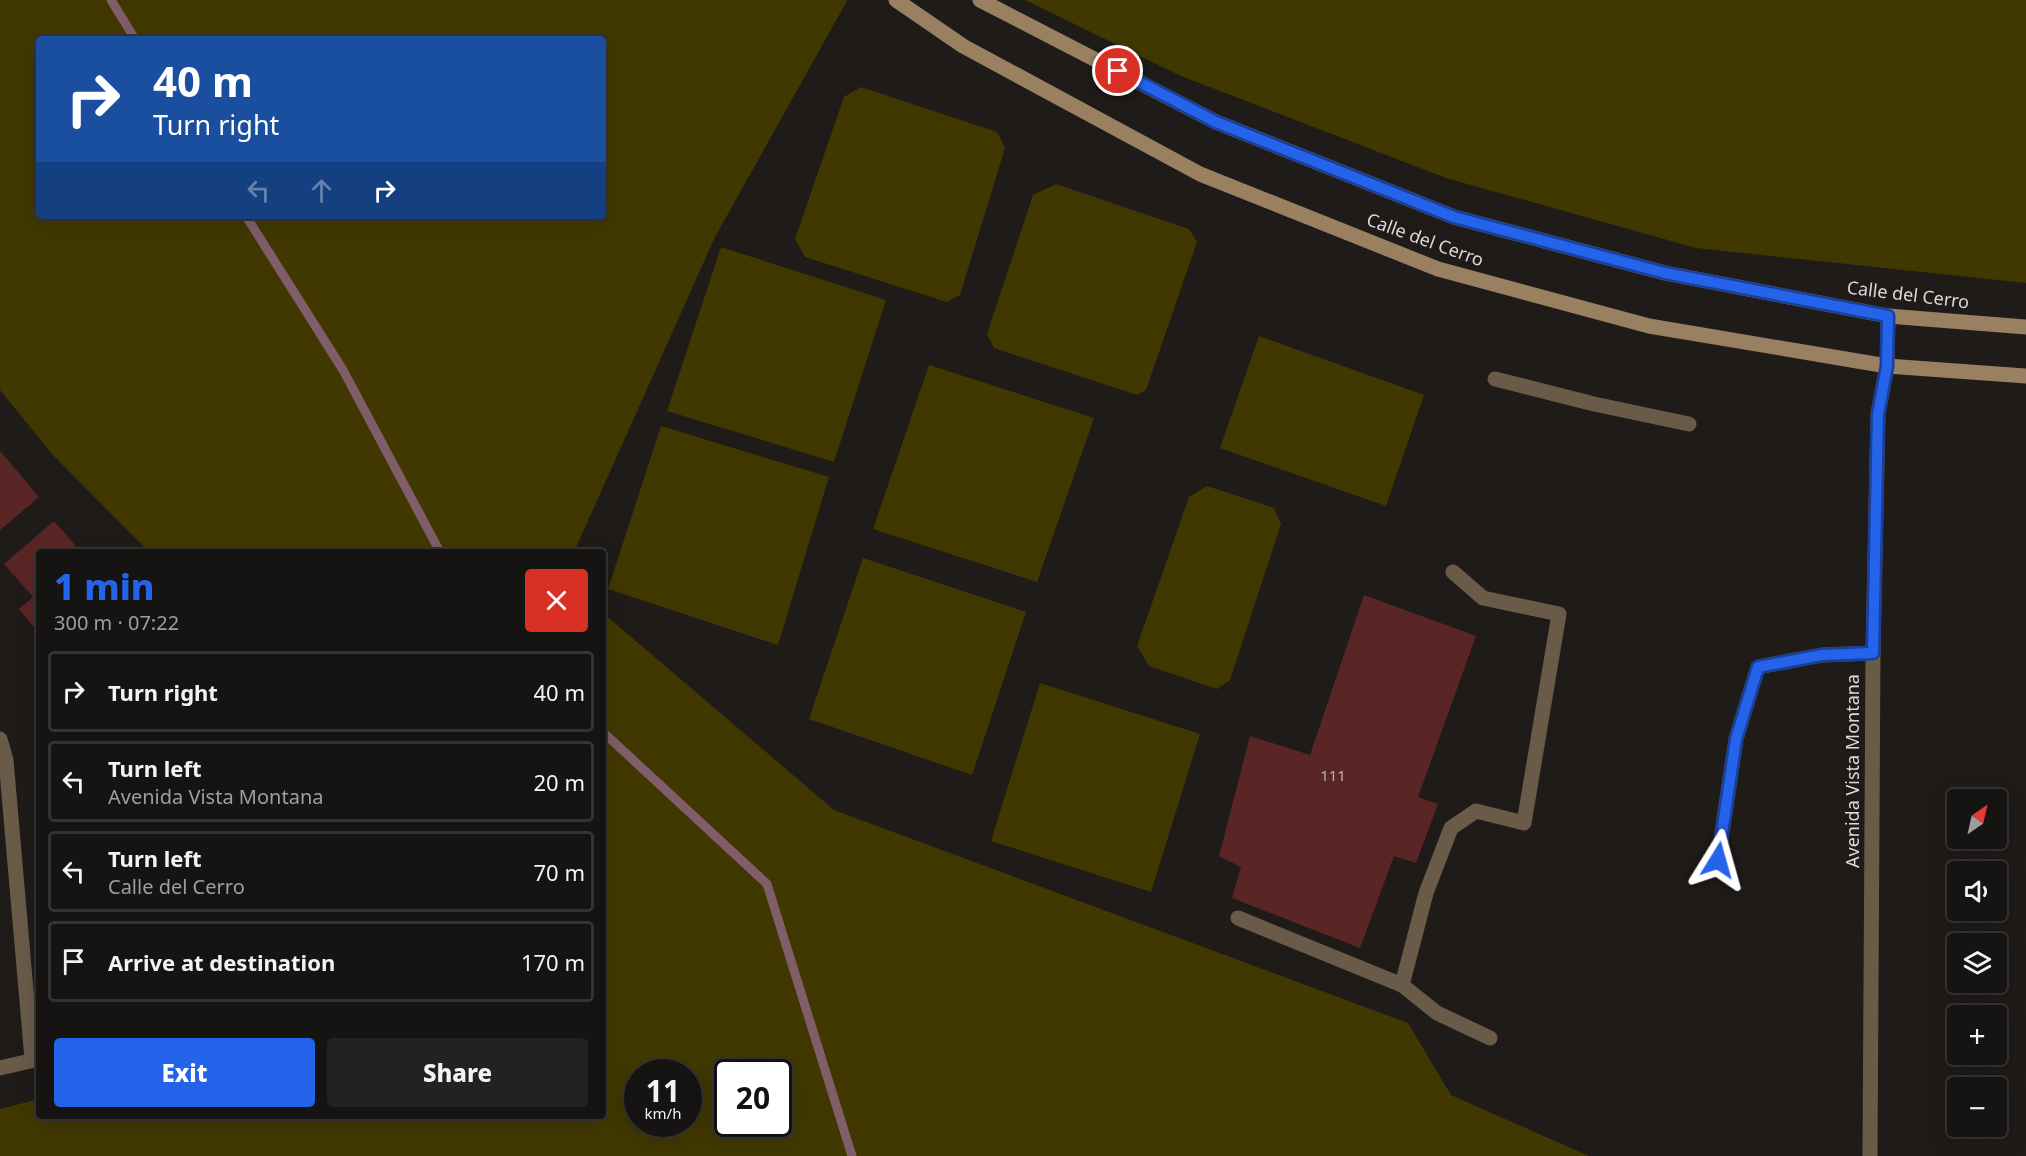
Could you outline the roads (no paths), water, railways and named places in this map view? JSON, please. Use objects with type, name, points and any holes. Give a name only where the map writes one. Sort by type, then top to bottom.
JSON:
[{"type":"main road","name":"Calle del Cerro","points":[[896,0],[963,46],[1200,174],[1438,269],[1648,326],[1887,366],[2026,376]]},
{"type":"main road","name":"Calle del Cerro","points":[[980,0],[1216,122],[1454,217],[1665,273],[1888,316],[2026,327]]},
{"type":"street","name":"Avenida Vista Montana","points":[[1870,1156],[1873,653],[1878,414],[1887,366],[1888,316]]},
{"type":"street","points":[[1495,379],[1594,404],[1689,424]]},
{"type":"street","points":[[1402,985],[1426,893],[1451,828],[1476,812],[1524,823],[1559,614],[1483,598],[1453,572]]},
{"type":"street","points":[[1718,860],[1736,739],[1758,667],[1822,655],[1873,653]]},
{"type":"street","points":[[0,739],[36,1059],[0,1068]]},
{"type":"street","points":[[1239,918],[1402,985],[1437,1012],[1490,1038]]},
{"type":"waterway","points":[[111,0],[133,36]]},
{"type":"waterway","points":[[248,219],[343,370],[438,549]]},
{"type":"waterway","points":[[606,735],[767,884],[852,1156]]}]
